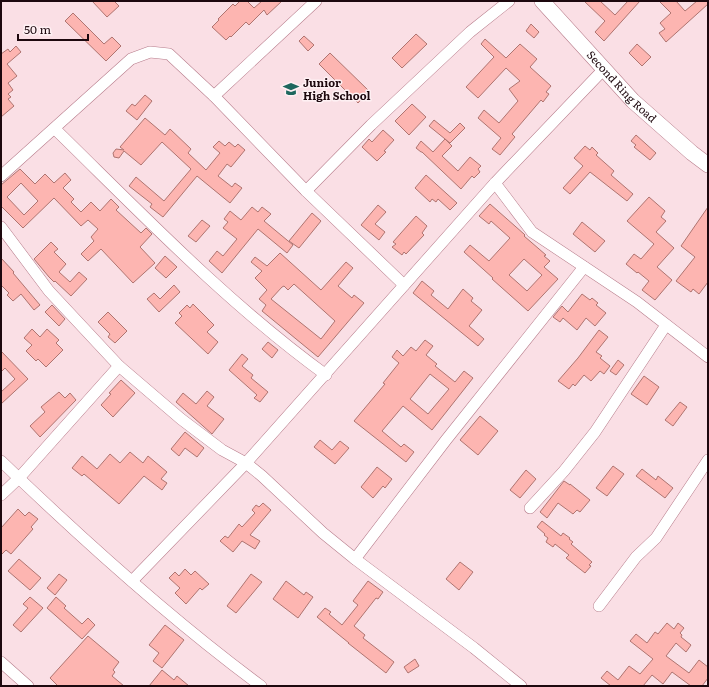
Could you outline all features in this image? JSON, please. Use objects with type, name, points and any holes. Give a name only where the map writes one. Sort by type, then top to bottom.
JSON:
[{"type":"street","points":[[214,96],[316,1]]},
{"type":"street","points":[[306,191],[371,125],[449,51],[493,13],[510,1]]},
{"type":"street","name":"Second Ring Road","points":[[542,1],[603,70],[633,101],[692,153],[708,165]]},
{"type":"street","points":[[1,176],[131,59],[150,52],[169,54],[214,96],[306,191],[404,285]]},
{"type":"street","points":[[132,581],[246,463],[326,375],[495,183],[603,70]]},
{"type":"street","points":[[54,129],[208,278],[263,326],[326,375]]},
{"type":"street","points":[[495,183],[532,232],[637,302],[708,358]]},
{"type":"street","points":[[1,228],[49,291],[119,366],[222,450],[246,463],[262,476],[323,533],[355,560],[474,648],[520,686]]},
{"type":"street","points":[[355,560],[446,440],[584,267]]},
{"type":"street","points":[[530,508],[564,471],[595,432],[666,325]]},
{"type":"street","points":[[1,495],[19,478],[119,366]]},
{"type":"street","points":[[1,460],[59,516],[132,581],[215,652],[261,686]]},
{"type":"street","points":[[600,606],[636,557],[656,538],[708,460]]},
{"type":"street","points":[[1,662],[28,686]]},
{"type":"building","points":[[92,1],[114,1],[119,6],[107,17]]},
{"type":"building","points":[[240,1],[247,1],[254,8],[262,1],[282,1],[267,15],[264,10],[249,25],[246,22],[226,40],[212,27],[233,4],[235,6]]},
{"type":"building","points":[[584,1],[600,1],[615,15],[628,1],[640,1],[604,41],[595,32],[605,21]]},
{"type":"building","points":[[659,1],[676,1],[685,11],[697,1],[708,1],[708,4],[666,42],[659,33],[665,29],[660,23],[671,13]]},
{"type":"building","points":[[73,13],[104,44],[112,37],[121,46],[106,61],[65,21]]},
{"type":"building","points":[[531,24],[539,32],[534,38],[526,31]]},
{"type":"building","points":[[416,34],[427,44],[402,68],[392,58]]},
{"type":"building","points":[[304,36],[314,45],[308,51],[299,41]]},
{"type":"building","points":[[485,39],[506,58],[520,44],[537,59],[530,67],[551,86],[546,92],[549,94],[543,102],[541,100],[512,134],[515,137],[500,155],[492,149],[501,138],[478,118],[484,110],[499,123],[518,101],[509,89],[520,81],[506,68],[478,98],[466,87],[494,57],[481,44]]},
{"type":"building","points":[[637,44],[651,57],[642,66],[629,53]]},
{"type":"building","points":[[16,46],[21,52],[7,64],[17,76],[8,83],[13,90],[8,94],[11,97],[8,99],[14,106],[1,117],[1,54],[8,49],[10,52]]},
{"type":"building","points":[[330,53],[369,91],[358,103],[319,64]]},
{"type":"building","points":[[145,95],[152,101],[137,120],[126,111],[132,104],[135,106]]},
{"type":"building","points":[[412,104],[426,117],[409,135],[395,121]]},
{"type":"building","points":[[145,118],[165,135],[170,129],[191,149],[188,153],[206,170],[220,153],[213,147],[219,141],[225,146],[229,142],[235,147],[238,144],[245,150],[231,167],[227,164],[218,176],[232,187],[235,183],[242,188],[230,203],[197,176],[163,217],[150,207],[152,204],[129,186],[136,177],[164,201],[191,169],[162,142],[141,165],[124,151],[119,158],[114,157],[113,153],[116,149],[124,150],[120,147]]},
{"type":"building","points":[[434,120],[450,133],[460,123],[465,128],[450,143],[429,126]]},
{"type":"building","points":[[383,130],[394,140],[384,151],[386,152],[377,161],[362,147],[369,139],[372,142]]},
{"type":"building","points":[[636,135],[656,153],[650,160],[634,147],[636,145],[631,141]]},
{"type":"building","points":[[445,139],[452,146],[442,156],[458,171],[470,157],[481,166],[478,169],[480,172],[474,178],[472,176],[461,189],[416,148],[421,141],[433,152]]},
{"type":"building","points":[[585,146],[590,150],[592,147],[598,153],[596,155],[614,171],[611,175],[633,194],[627,201],[590,172],[570,194],[563,188],[583,166],[574,158]]},
{"type":"building","points":[[20,169],[35,184],[45,174],[54,183],[65,173],[71,180],[63,188],[74,199],[71,202],[81,212],[91,202],[100,211],[111,199],[119,207],[116,210],[141,233],[146,228],[152,234],[140,247],[155,263],[133,283],[101,249],[88,261],[81,254],[94,241],[91,237],[98,229],[88,220],[81,226],[54,198],[23,228],[1,206],[1,185]],"holes":[[[21,183],[38,201],[24,215],[7,197]]]},
{"type":"building","points":[[426,175],[457,203],[450,210],[438,199],[436,202],[432,199],[430,202],[415,188]]},
{"type":"building","points":[[649,197],[665,211],[661,217],[666,221],[656,232],[674,248],[657,267],[672,280],[655,300],[642,290],[649,281],[626,264],[634,254],[641,259],[654,244],[627,221]]},
{"type":"building","points":[[490,204],[524,234],[524,236],[546,255],[544,256],[550,261],[544,267],[558,279],[528,311],[464,252],[470,245],[489,261],[510,238],[491,221],[489,224],[479,216]],"holes":[[[524,259],[542,275],[527,291],[509,275]]]},
{"type":"building","points":[[378,205],[386,212],[375,224],[385,232],[379,240],[361,225]]},
{"type":"building","points":[[252,207],[258,212],[262,207],[271,214],[264,221],[293,245],[287,253],[258,229],[222,273],[209,261],[217,251],[223,256],[237,239],[223,228],[228,222],[224,219],[230,211],[241,220]]},
{"type":"building","points":[[708,207],[708,282],[699,294],[693,289],[691,292],[676,281],[695,257],[681,246]]},
{"type":"building","points":[[312,213],[321,221],[299,248],[289,241]]},
{"type":"building","points":[[416,216],[427,226],[422,233],[424,235],[406,254],[404,252],[402,255],[392,247],[396,244],[393,242]]},
{"type":"building","points":[[202,220],[210,226],[196,242],[188,236]]},
{"type":"building","points":[[582,222],[605,241],[595,252],[573,234]]},
{"type":"building","points":[[51,242],[58,249],[54,252],[66,264],[59,272],[70,282],[79,272],[87,279],[71,296],[49,277],[34,259]]},
{"type":"building","points":[[280,253],[321,290],[346,262],[353,268],[338,286],[352,298],[354,295],[364,303],[318,357],[262,311],[266,305],[259,299],[267,290],[255,278],[262,271],[251,262],[255,257],[267,266]],"holes":[[[294,284],[335,321],[321,339],[271,299],[282,287],[284,286],[288,290]]]},
{"type":"building","points":[[165,256],[177,267],[166,278],[155,268]]},
{"type":"building","points":[[1,258],[40,305],[34,310],[21,294],[13,301],[7,295],[9,293],[1,285]]},
{"type":"building","points":[[422,281],[434,291],[431,295],[448,309],[463,289],[473,298],[471,301],[482,310],[469,326],[484,339],[478,346],[413,293]]},
{"type":"building","points":[[174,285],[180,292],[159,312],[147,299],[154,293],[160,299]]},
{"type":"building","points":[[582,294],[590,300],[592,298],[598,303],[596,305],[606,313],[595,326],[586,318],[577,330],[563,318],[560,322],[553,317],[562,306],[568,312]]},
{"type":"building","points":[[193,304],[214,325],[207,332],[218,342],[208,354],[175,323],[182,316],[179,313],[187,305],[190,308]]},
{"type":"building","points":[[52,305],[65,319],[59,326],[45,312]]},
{"type":"building","points":[[108,312],[127,331],[115,343],[108,337],[110,334],[98,322]]},
{"type":"building","points":[[32,329],[40,337],[47,329],[59,340],[56,343],[63,350],[46,367],[38,359],[36,361],[26,351],[32,345],[24,338]]},
{"type":"building","points":[[599,330],[608,337],[596,352],[602,356],[600,358],[610,366],[604,374],[600,371],[591,381],[584,375],[575,386],[573,384],[569,389],[558,381]]},
{"type":"building","points":[[425,340],[433,346],[426,355],[437,364],[435,366],[455,382],[464,371],[473,378],[432,430],[403,406],[382,431],[401,447],[404,444],[414,452],[406,462],[354,421],[385,384],[383,383],[399,363],[392,357],[397,350],[403,356],[411,347],[416,351]],"holes":[[[430,374],[449,389],[428,414],[410,399]]]},
{"type":"building","points":[[268,342],[278,350],[272,358],[262,349]]},
{"type":"building","points":[[1,351],[28,379],[1,404],[1,392],[15,379],[5,368],[1,372]]},
{"type":"building","points":[[242,354],[248,359],[242,366],[253,375],[251,378],[268,392],[260,402],[254,398],[257,395],[229,370]]},
{"type":"building","points":[[618,360],[624,365],[616,375],[610,371]]},
{"type":"building","points":[[644,376],[659,387],[647,405],[631,394]]},
{"type":"building","points":[[121,380],[135,393],[113,417],[101,405],[111,394],[109,393]]},
{"type":"building","points":[[207,391],[214,397],[207,406],[224,419],[212,434],[176,402],[183,393],[196,404]]},
{"type":"building","points":[[59,392],[65,398],[70,393],[76,400],[40,437],[30,426],[45,412],[41,407]]},
{"type":"building","points":[[680,402],[687,407],[673,426],[665,420]]},
{"type":"building","points":[[480,416],[498,431],[478,455],[460,440]]},
{"type":"building","points":[[185,432],[204,448],[197,457],[185,448],[179,456],[171,449]]},
{"type":"building","points":[[320,440],[332,450],[340,441],[349,448],[335,464],[314,447]]},
{"type":"building","points":[[130,452],[143,463],[148,456],[167,472],[161,479],[167,483],[162,490],[144,476],[119,504],[84,474],[82,476],[72,468],[82,456],[97,469],[110,454],[120,463]]},
{"type":"building","points":[[613,466],[624,474],[607,496],[596,488]]},
{"type":"building","points":[[377,467],[392,479],[385,488],[383,486],[373,498],[361,487]]},
{"type":"building","points":[[642,469],[656,480],[658,476],[673,488],[665,498],[636,476]]},
{"type":"building","points":[[526,470],[536,479],[520,498],[510,490]]},
{"type":"building","points":[[564,481],[590,500],[580,512],[577,510],[573,514],[558,503],[547,518],[540,512]]},
{"type":"building","points":[[263,503],[271,510],[250,535],[260,541],[255,549],[242,541],[233,552],[220,541],[225,536],[228,538],[239,524],[242,527],[255,513],[252,510],[256,505],[259,507]]},
{"type":"building","points":[[18,509],[25,516],[29,512],[38,519],[31,527],[33,529],[11,554],[6,550],[1,555],[1,528]]},
{"type":"building","points":[[542,521],[561,536],[563,533],[570,538],[569,539],[573,542],[571,544],[592,562],[589,565],[591,566],[585,573],[566,558],[569,555],[555,544],[553,547],[546,542],[548,538],[537,527]]},
{"type":"building","points":[[19,559],[41,578],[30,590],[8,571]]},
{"type":"building","points":[[460,562],[473,572],[459,590],[446,579]]},
{"type":"building","points":[[185,569],[191,575],[195,571],[209,584],[202,590],[200,588],[186,604],[175,593],[180,588],[169,578],[175,572],[179,576]]},
{"type":"building","points":[[59,574],[67,580],[55,595],[47,588]]},
{"type":"building","points":[[251,574],[262,582],[236,613],[227,606]]},
{"type":"building","points":[[286,581],[304,595],[306,592],[313,597],[298,618],[273,599]]},
{"type":"building","points":[[368,581],[383,592],[378,599],[376,598],[354,626],[365,635],[363,638],[394,662],[386,673],[317,617],[325,608],[331,612],[329,614],[342,625],[358,605],[353,601]]},
{"type":"building","points":[[30,597],[43,608],[21,632],[13,625],[28,608],[23,604]]},
{"type":"building","points":[[56,597],[66,606],[64,608],[82,624],[88,618],[95,625],[82,639],[47,608]]},
{"type":"building","points":[[667,623],[674,629],[678,623],[684,628],[680,633],[682,635],[681,637],[691,645],[686,652],[676,643],[666,656],[689,673],[699,660],[708,667],[708,678],[702,686],[691,686],[672,672],[663,684],[652,675],[643,686],[611,686],[601,678],[607,671],[618,680],[629,666],[640,674],[653,659],[630,641],[636,634],[647,643],[655,632],[658,634]]},
{"type":"building","points":[[165,625],[184,640],[162,668],[153,661],[159,653],[149,645]]},
{"type":"building","points":[[88,636],[119,662],[113,670],[115,672],[112,676],[124,686],[58,686],[50,678]]},
{"type":"building","points":[[415,659],[419,666],[408,673],[404,667]]},
{"type":"building","points":[[162,670],[174,680],[177,676],[189,686],[149,686]]},
{"type":"place","name":"Junior High School","points":[[291,89]]}]
